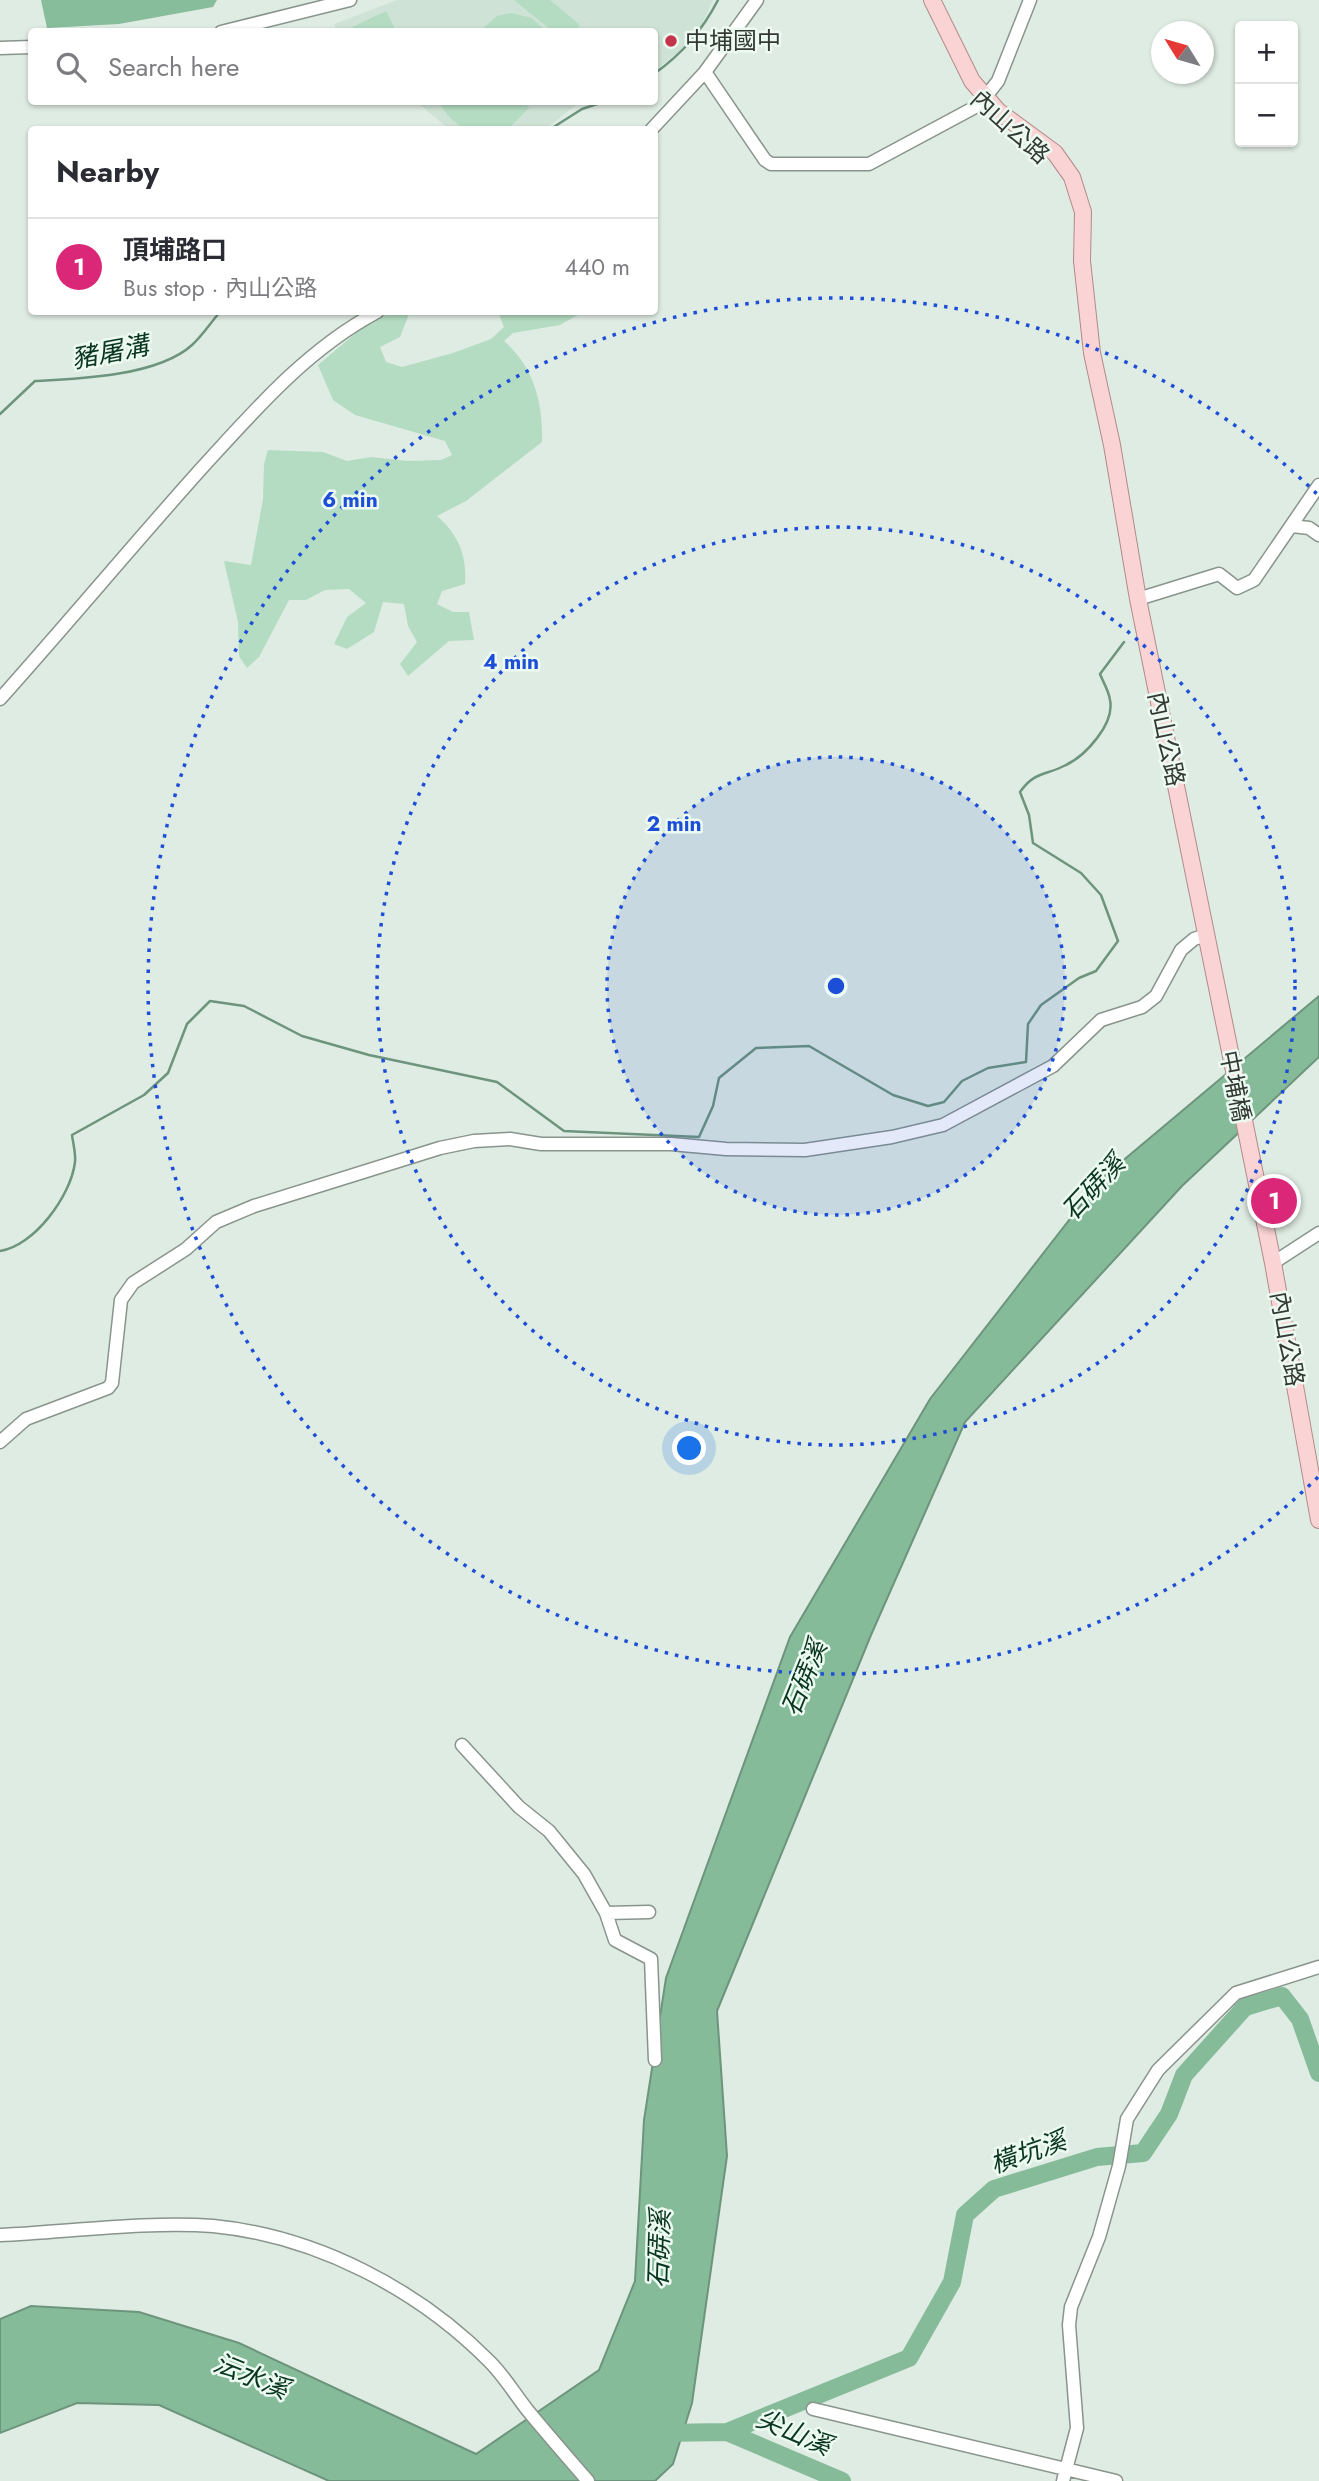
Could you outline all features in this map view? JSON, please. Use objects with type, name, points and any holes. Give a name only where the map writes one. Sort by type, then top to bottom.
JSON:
[{"type":"main road","name":"內山公路","points":[[922,0],[961,81],[982,102],[1055,153],[1072,177],[1083,212],[1082,261],[1092,353],[1221,1013]]},
{"type":"main road","name":"內山公路","points":[[932,0],[982,102]]},
{"type":"main road","name":"中埔橋","points":[[1221,1013],[1250,1160]]},
{"type":"main road","name":"內山公路","points":[[1250,1160],[1273,1263],[1319,1520]]},
{"type":"street","points":[[237,28],[350,0]]},
{"type":"street","points":[[654,126],[705,72],[757,0]]},
{"type":"street","points":[[705,72],[765,160],[778,166],[869,164],[982,102],[998,81],[1030,0]]},
{"type":"street","points":[[0,48],[28,47]]},
{"type":"street","points":[[0,699],[145,531],[300,365],[342,330],[371,315]]},
{"type":"street","points":[[1138,599],[1219,573],[1237,588],[1254,580],[1319,485]]},
{"type":"street","points":[[1293,526],[1309,528],[1319,535]]},
{"type":"street","points":[[0,1442],[26,1419],[108,1388],[112,1383],[121,1300],[133,1283],[186,1249],[216,1222],[254,1206],[440,1148],[474,1141],[510,1139],[541,1144],[671,1144],[726,1149],[805,1150],[892,1137],[943,1125],[1053,1066],[1101,1020],[1142,1007],[1156,996],[1166,982],[1172,963],[1181,950],[1194,939],[1206,935]]},
{"type":"street","points":[[1273,1263],[1319,1233]]},
{"type":"street","points":[[462,1745],[519,1807],[549,1830],[584,1874],[606,1913],[615,1940],[644,1954],[653,1963],[651,1998],[655,2060]]},
{"type":"street","points":[[606,1913],[649,1912]]},
{"type":"street","points":[[1064,2476],[1077,2428],[1069,2325],[1071,2307],[1099,2237],[1119,2166],[1127,2119],[1158,2070],[1236,1993],[1319,1967]]},
{"type":"street","points":[[0,2235],[213,2226],[268,2238],[340,2259],[411,2299],[464,2338],[492,2363],[529,2412],[588,2481]]},
{"type":"street","points":[[813,2409],[1064,2476],[1116,2481]]},
{"type":"shaded area","points":[[41,0],[217,0],[213,7],[119,24],[47,28]]},
{"type":"shaded area","name":"中埔國中","points":[[397,0],[713,0],[701,27],[658,68],[658,28],[336,28],[334,24]]},
{"type":"shaded area","points":[[514,0],[550,0],[580,25],[578,28],[548,28]]},
{"type":"shaded area","points":[[386,11],[394,28],[350,28]]},
{"type":"shaded area","points":[[511,13],[532,18],[543,28],[483,28],[497,16]]},
{"type":"shaded area","points":[[421,105],[576,105],[549,126],[445,126]]},
{"type":"shaded area","points":[[441,105],[526,105],[529,108],[511,126],[463,126],[446,113]]},
{"type":"shaded area","points":[[385,315],[409,315],[400,337],[380,347],[386,362],[402,367],[491,339],[504,327],[499,315],[578,315],[560,325],[513,333],[504,341],[523,362],[535,386],[541,413],[542,442],[466,501],[437,516],[451,531],[460,547],[465,564],[465,584],[442,591],[437,604],[453,612],[469,612],[474,640],[449,641],[408,676],[400,664],[417,642],[408,626],[404,604],[383,602],[374,632],[347,649],[334,644],[347,617],[366,603],[349,589],[325,590],[306,600],[289,600],[259,657],[247,668],[239,656],[238,622],[224,561],[251,565],[263,499],[264,464],[268,450],[323,452],[347,461],[371,457],[408,461],[441,460],[452,455],[445,441],[355,415],[333,400],[318,365],[363,327]]},
{"type":"water","points":[[1319,996],[1319,1057],[1182,1186],[965,1422],[871,1635],[717,2011],[727,2156],[692,2403],[673,2464],[655,2481],[329,2481],[159,2405],[77,2403],[0,2433],[0,2319],[31,2306],[139,2312],[239,2343],[476,2454],[599,2370],[635,2281],[644,2120],[666,1978],[790,1637],[930,1399],[1101,1179]]},
{"type":"waterway","name":"豬屠溝","points":[[658,71],[691,41],[718,0]]},
{"type":"waterway","name":"豬屠溝","points":[[555,126],[582,109],[594,105]]},
{"type":"waterway","name":"豬屠溝","points":[[0,414],[35,381],[117,374],[159,363],[177,355],[192,345],[218,315]]},
{"type":"waterway","points":[[0,1251],[26,1240],[38,1230],[58,1204],[66,1190],[75,1162],[72,1135],[144,1095],[168,1073],[187,1024],[210,1001],[244,1006],[302,1036],[369,1055],[497,1082],[564,1131],[699,1137],[713,1106],[719,1078],[756,1048],[809,1046],[893,1095],[928,1106],[944,1102],[962,1081],[988,1068],[1026,1062],[1028,1024],[1041,1005],[1079,978],[1096,971],[1118,941],[1101,895],[1081,873],[1033,843],[1029,815],[1020,792],[1036,777],[1074,761],[1097,738],[1108,719],[1110,709],[1110,700],[1100,674],[1124,642]]},
{"type":"waterway","name":"橫坑溪","points":[[663,2433],[727,2432],[909,2358],[952,2282],[965,2215],[994,2189],[1097,2157],[1143,2153],[1169,2114],[1184,2075],[1245,2007],[1282,1996],[1300,2019],[1319,2073]]},
{"type":"waterway","name":"尖山溪","points":[[727,2432],[842,2481]]},
{"type":"place","name":"中埔國中","points":[[671,41]]},
{"type":"place","name":"頂埔路口","points":[[1274,1201]]},
{"type":"water label","name":"石硦溪","points":[[1093,1187]]},
{"type":"water label","name":"石硦溪","points":[[804,1678]]},
{"type":"water label","name":"石硦溪","points":[[659,2249]]},
{"type":"water label","name":"沄水溪","points":[[251,2376]]}]
